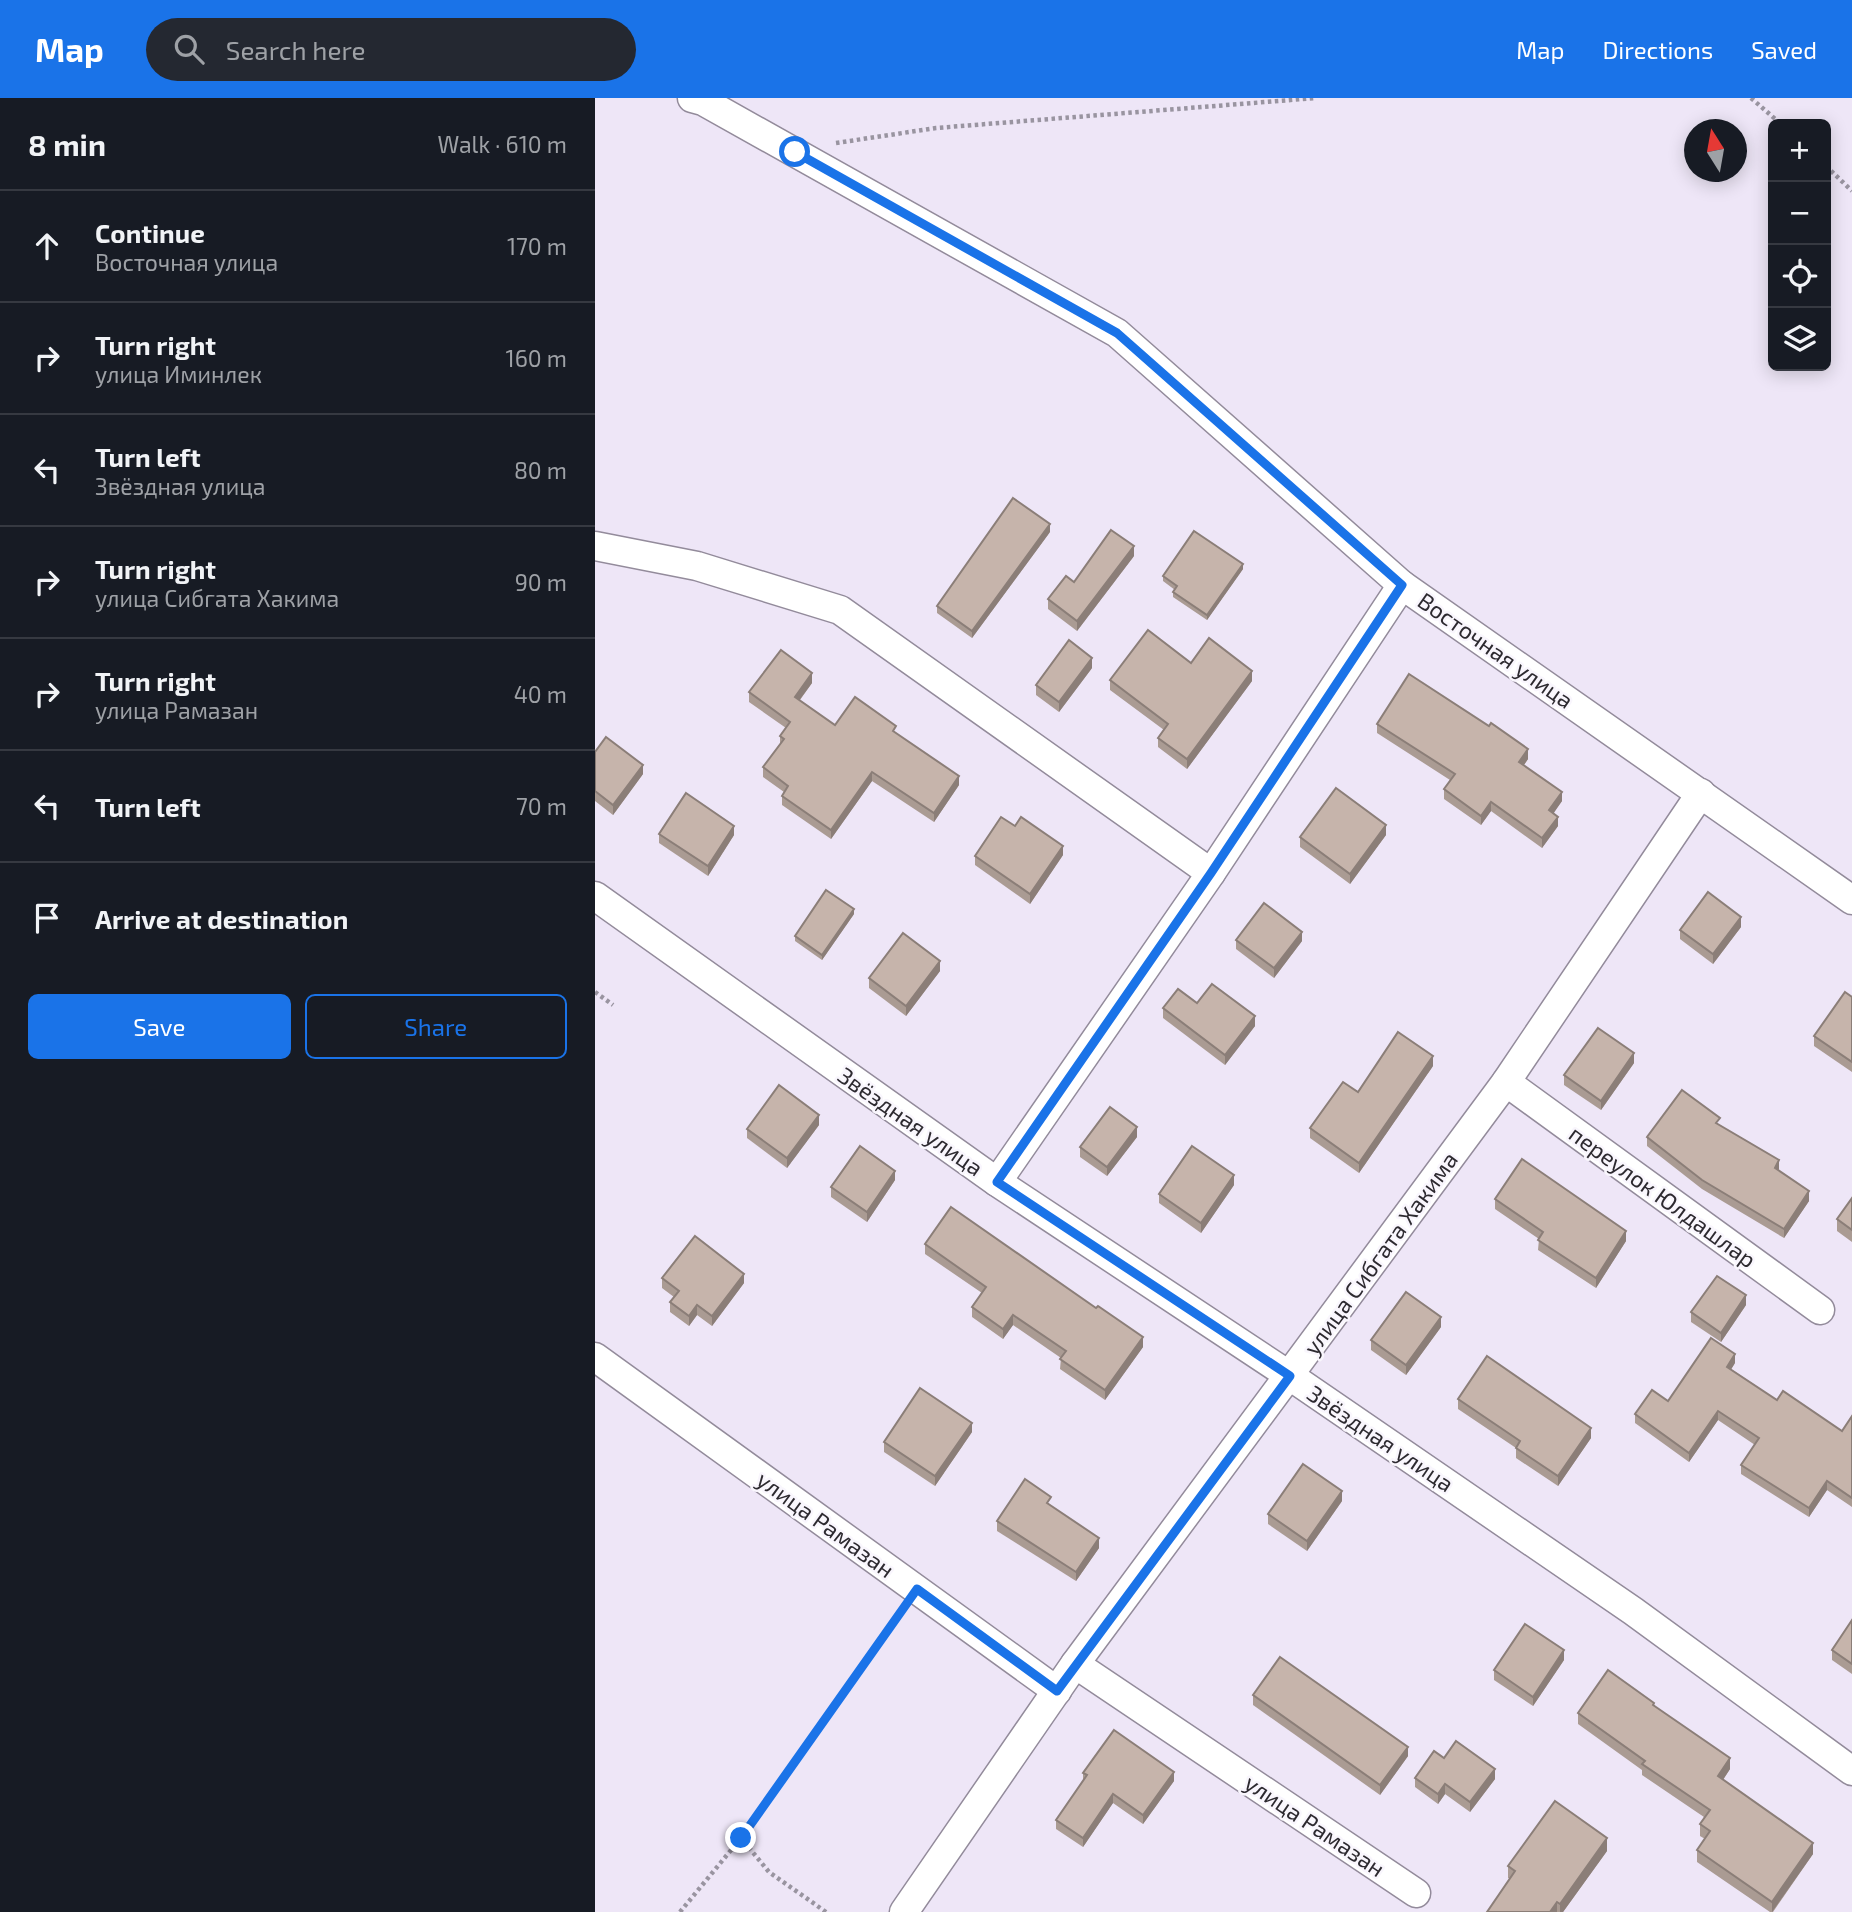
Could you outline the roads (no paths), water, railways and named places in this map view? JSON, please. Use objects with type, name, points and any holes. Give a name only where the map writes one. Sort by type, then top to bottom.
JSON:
[{"type":"street","name":"Восточная улица","points":[[692,98],[703,101],[1117,333],[1402,585],[1852,900]]},
{"type":"street","points":[[595,546],[697,566],[839,610],[1211,873]]},
{"type":"street","points":[[997,1182],[1211,873],[1402,585]]},
{"type":"street","name":"улица Сибгата Хакима","points":[[904,1912],[1075,1664],[1506,1083],[1701,793]]},
{"type":"street","name":"Звёздная улица","points":[[595,896],[997,1182],[1290,1376],[1633,1611],[1852,1771]]},
{"type":"street","name":"переулок Юлдашлар","points":[[1506,1083],[1820,1310]]},
{"type":"street","name":"улица Рамазан","points":[[595,1357],[1057,1691]]},
{"type":"street","name":"улица Рамазан","points":[[1075,1664],[1416,1893]]}]
